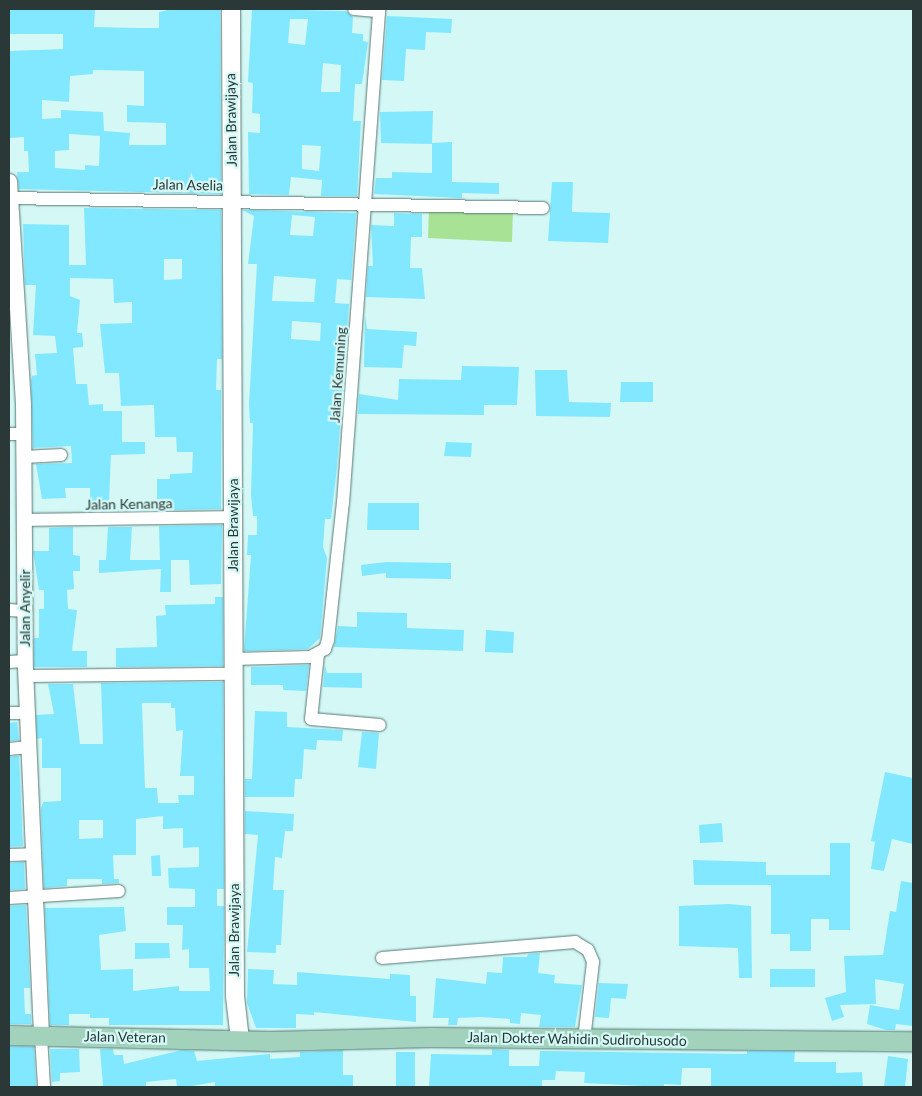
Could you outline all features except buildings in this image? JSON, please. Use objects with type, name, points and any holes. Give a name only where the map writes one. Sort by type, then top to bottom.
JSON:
[{"type":"main road","name":"Jalan Brawijaya","points":[[231,9],[235,996],[240,1040]]},
{"type":"main road","name":"Jalan Veteran","points":[[9,1035],[240,1040]]},
{"type":"main road","name":"Jalan Dokter Wahidin Sudirohusodo","points":[[240,1040],[430,1037],[584,1040],[913,1041]]},
{"type":"street","points":[[354,9],[379,10]]},
{"type":"street","name":"Jalan Kemuning","points":[[318,654],[328,640],[343,503],[379,10]]},
{"type":"street","name":"Jalan Anyelir","points":[[9,181],[16,434],[24,457],[25,676],[41,1036]]},
{"type":"street","name":"Jalan Aselia","points":[[10,198],[233,200],[366,207],[543,208]]},
{"type":"street","points":[[24,457],[61,455]]},
{"type":"street","name":"Jalan Kenanga","points":[[25,520],[234,518]]},
{"type":"street","points":[[9,610],[25,611]]},
{"type":"street","points":[[25,676],[233,666],[318,654],[311,719],[380,725]]},
{"type":"street","points":[[9,662],[25,661]]},
{"type":"street","points":[[9,713],[27,713]]},
{"type":"street","points":[[9,749],[28,747]]},
{"type":"street","points":[[9,855],[32,854]]},
{"type":"street","points":[[9,898],[119,891]]},
{"type":"street","points":[[382,958],[575,942],[588,950],[593,962],[584,1040]]},
{"type":"street","points":[[41,1036],[44,1087]]},
{"type":"green space","points":[[429,209],[513,211],[512,242],[428,238]]}]
